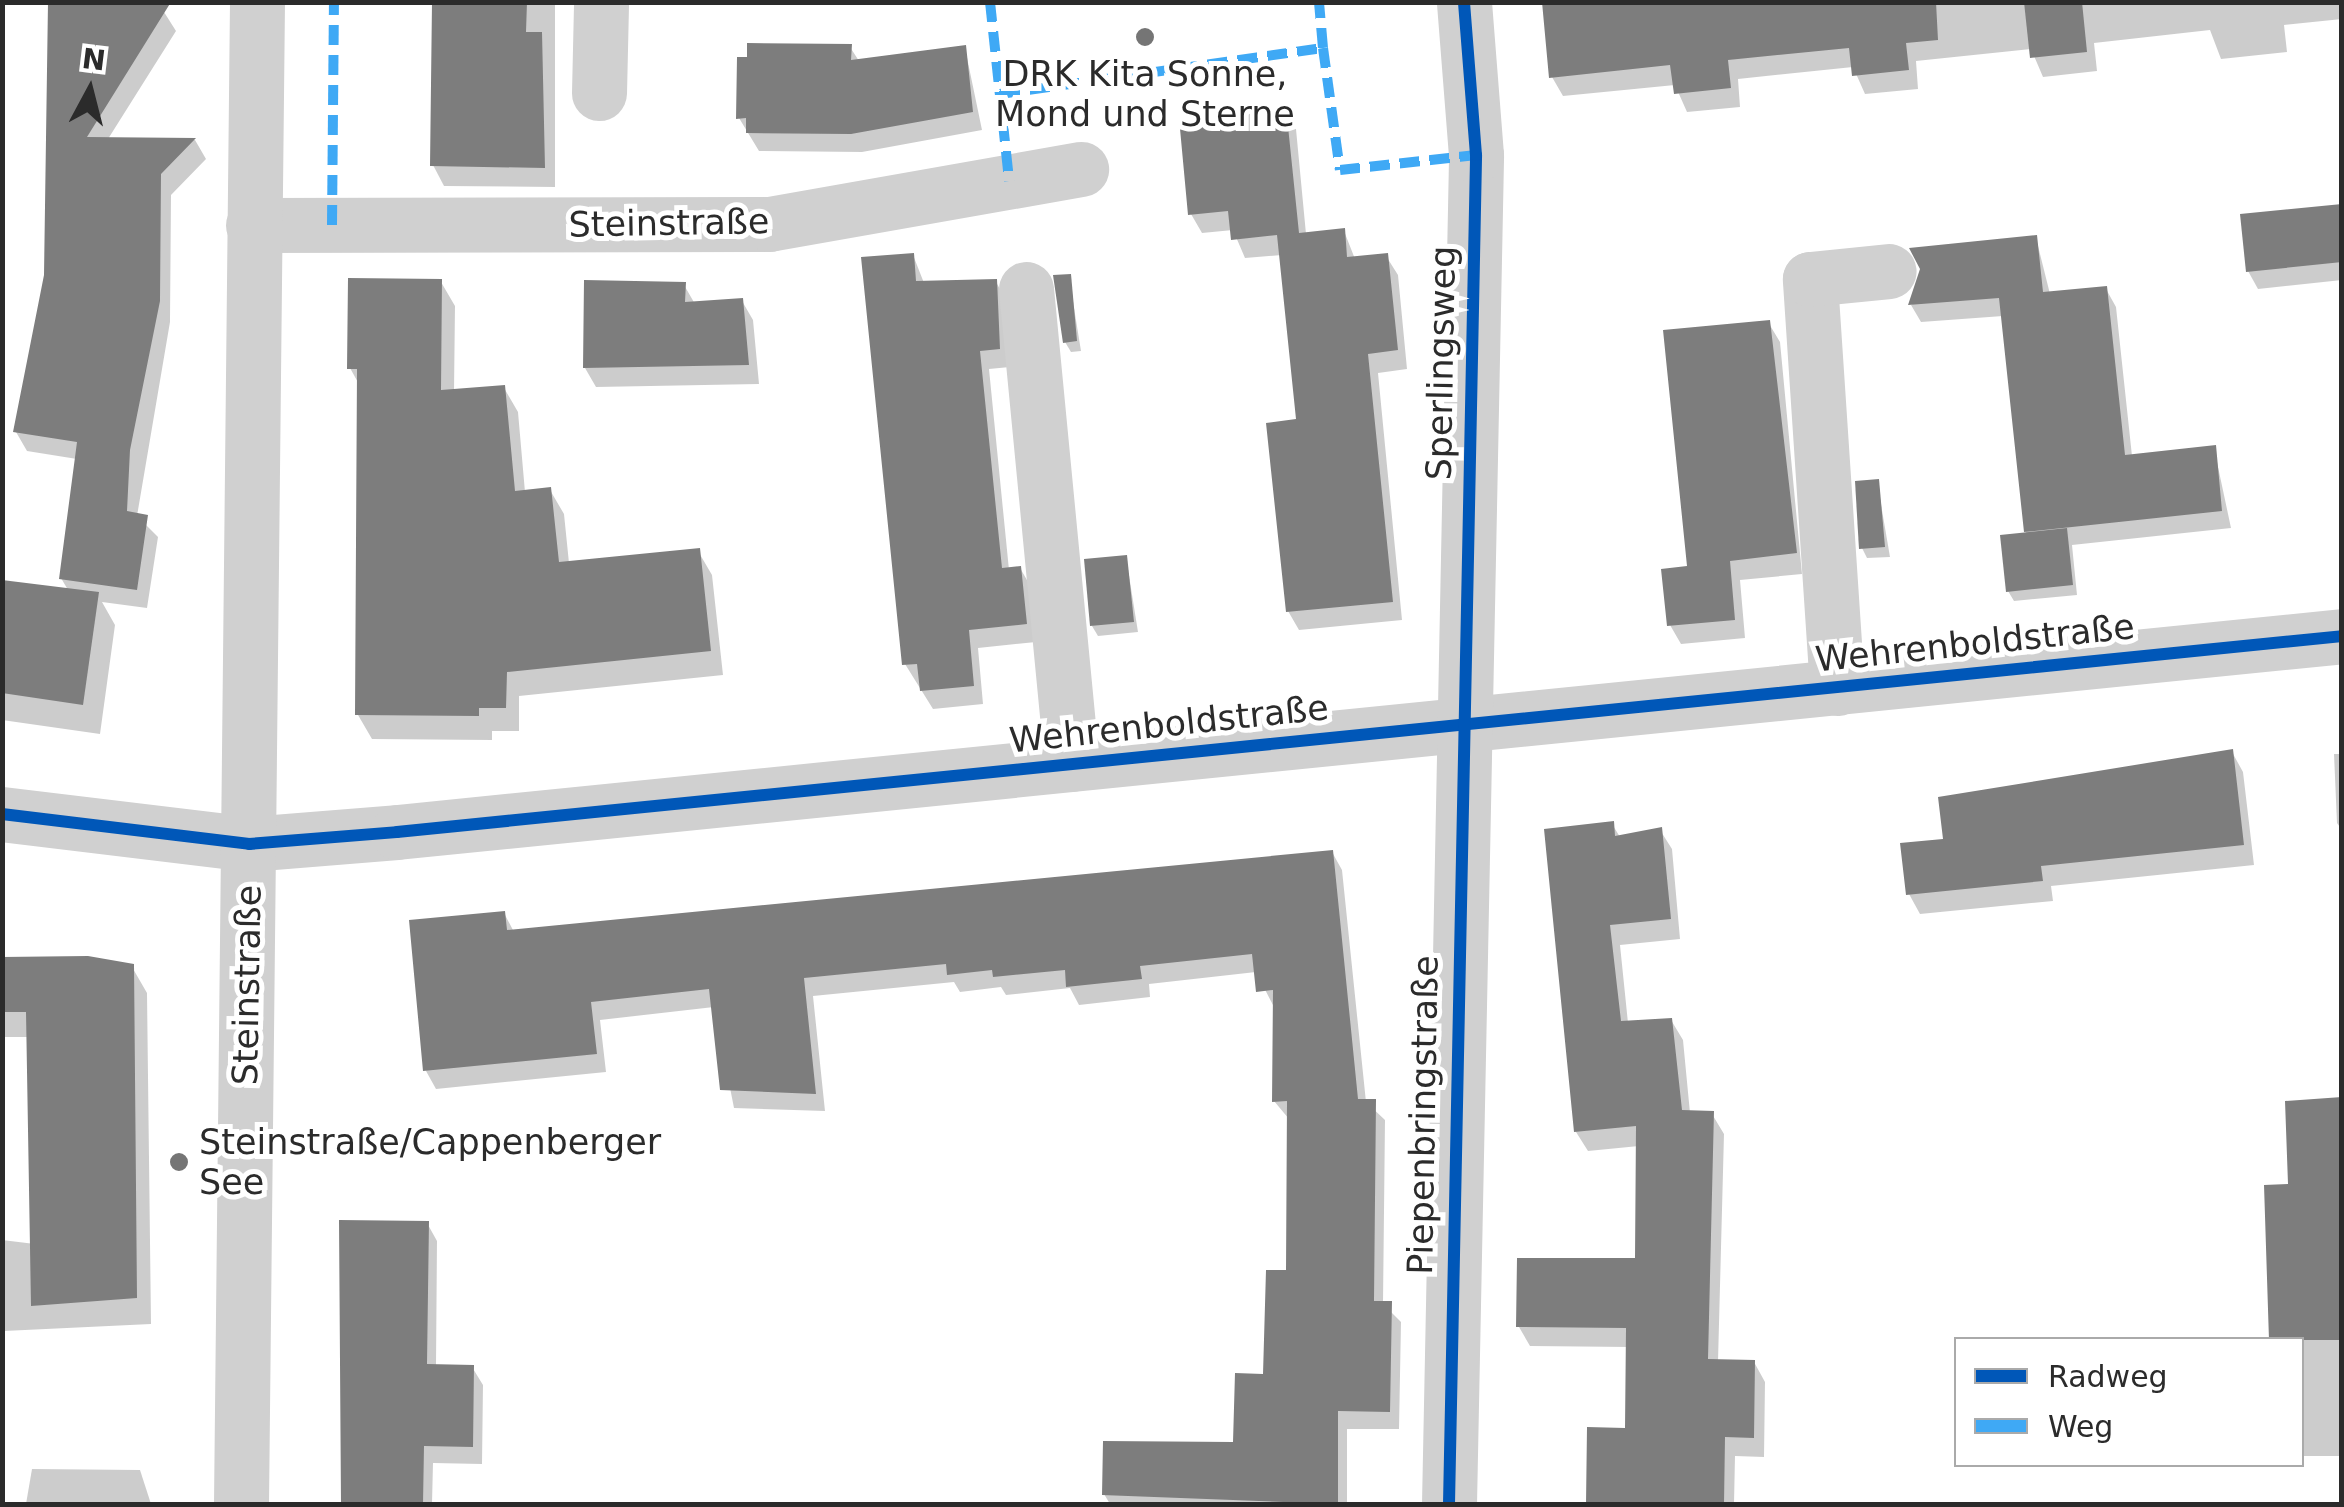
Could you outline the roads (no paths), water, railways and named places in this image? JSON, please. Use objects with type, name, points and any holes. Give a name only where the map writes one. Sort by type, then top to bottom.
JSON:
[{"type":"street","name":"Steinstraße","points":[[241,1504],[257,2]]},
{"type":"street","points":[[600,94],[601,2]]},
{"type":"street","name":"Sperlingsweg","points":[[1462,725],[1476,156],[1464,2]]},
{"type":"street","name":"Steinstraße","points":[[253,225],[769,224],[1081,169]]},
{"type":"street","points":[[1837,688],[1810,279],[1889,271]]},
{"type":"street","points":[[1026,289],[1072,764]]},
{"type":"street","name":"Wehrenboldstraße","points":[[2,814],[249,844],[2342,636]]},
{"type":"street","name":"Piepenbringstraße","points":[[1449,1504],[1462,725]]},
{"type":"place","name":"DRK Kita Sonne, Mond und Sterne","points":[[1145,37]]},
{"type":"place","name":"Steinstraße/Cappenberger See","points":[[179,1162]]}]
